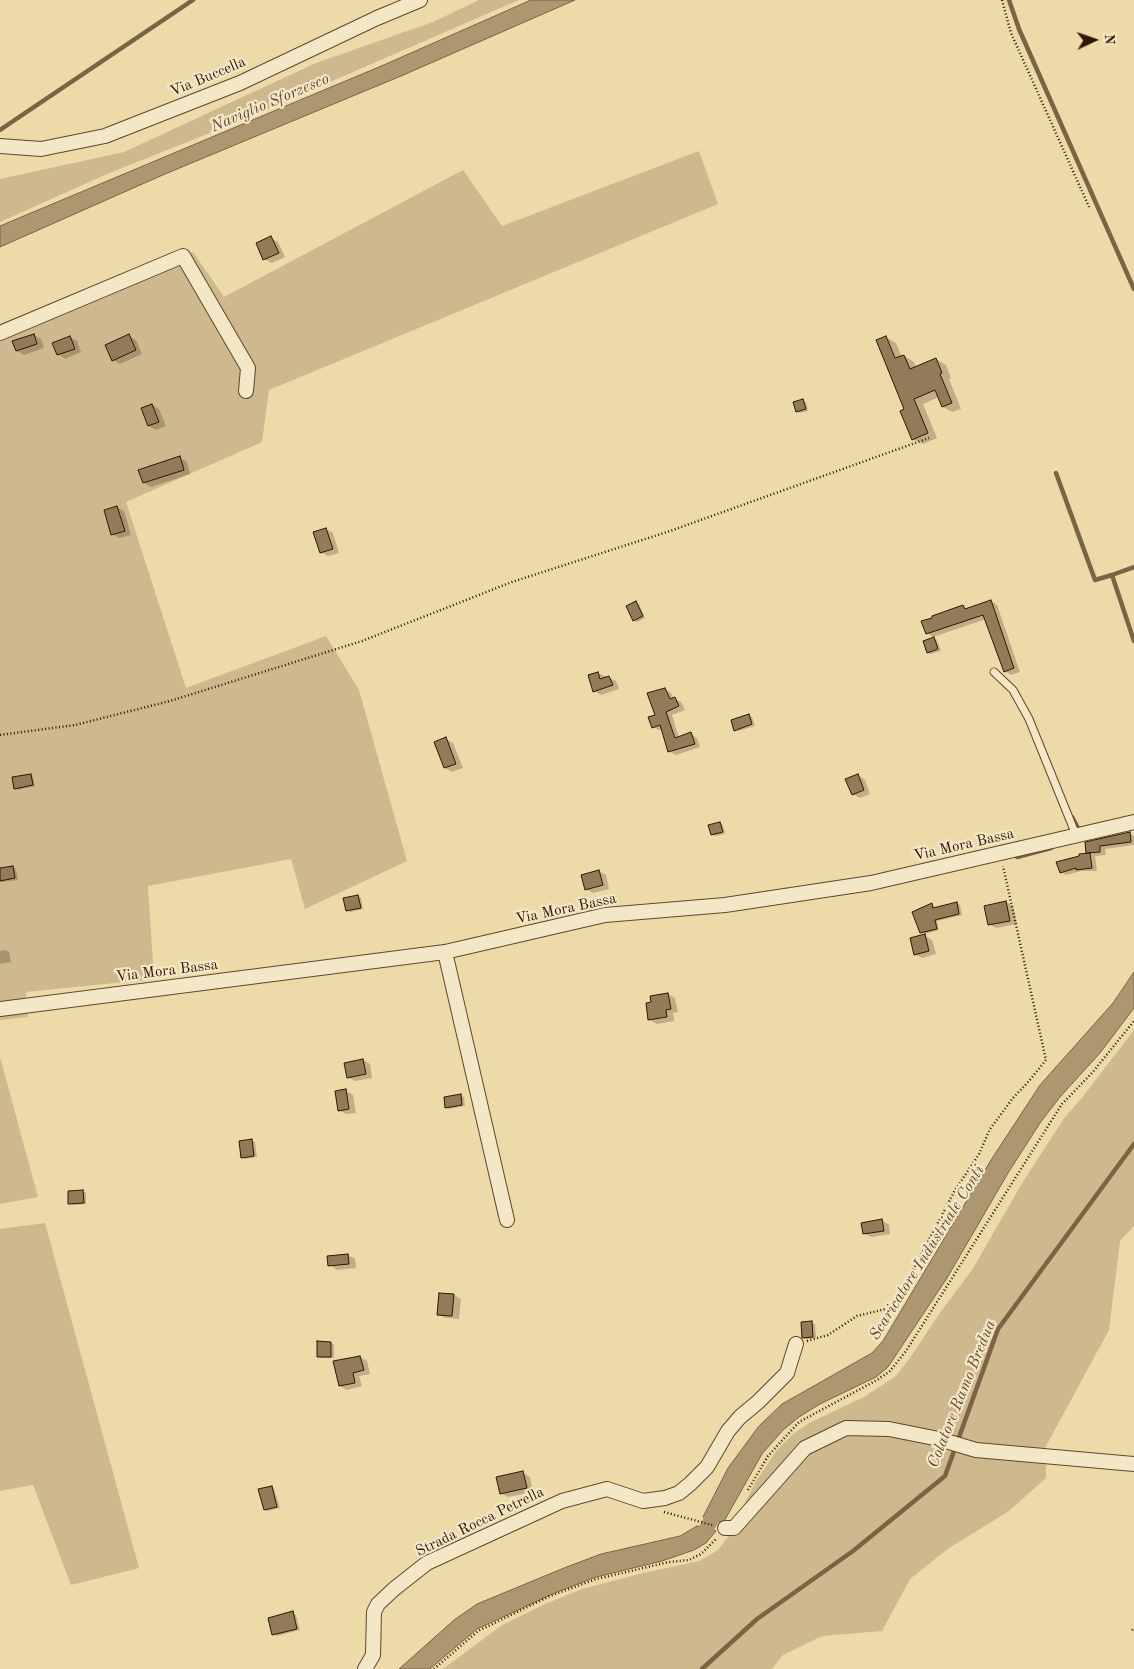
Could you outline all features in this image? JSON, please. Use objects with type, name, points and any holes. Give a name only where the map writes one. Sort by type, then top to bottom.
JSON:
[{"type":"street","name":"Via Buccella","points":[[0,146],[41,149],[105,136],[240,82],[420,0]]},
{"type":"street","points":[[0,333],[183,256],[248,368],[246,391]]},
{"type":"street","name":"Via Mora Bassa","points":[[0,1009],[445,952],[605,915],[725,905],[871,883],[1134,822]]},
{"type":"street","points":[[445,952],[507,1220]]},
{"type":"street","points":[[643,1501],[665,1498],[679,1493],[707,1467],[728,1431],[740,1417],[787,1373],[796,1344]]},
{"type":"street","points":[[720,1527],[734,1528],[805,1448],[846,1428],[889,1429],[976,1450],[1134,1464]]},
{"type":"street","name":"Strada Rocca Petrella","points":[[365,1669],[373,1655],[374,1612],[378,1604],[427,1563],[562,1501],[607,1490],[643,1501]]},
{"type":"lane","points":[[994,672],[1013,690],[1029,719],[1079,835]]},
{"type":"path","points":[[1002,0],[1011,33],[1090,209]]},
{"type":"path","points":[[0,735],[74,725],[160,703],[362,642],[512,582],[670,531],[929,438]]},
{"type":"path","points":[[796,1344],[828,1335],[857,1316],[894,1307],[954,1192],[979,1154],[990,1129],[1013,1098],[1046,1060],[1000,853]]},
{"type":"path","points":[[744,1496],[768,1456],[799,1422],[890,1371],[906,1351],[1062,1104],[1092,1074],[1134,1021]]},
{"type":"path","points":[[434,1669],[478,1631],[550,1596],[596,1579],[669,1562],[689,1560],[701,1554],[720,1527],[666,1513],[643,1501]]},
{"type":"shaded area","points":[[479,0],[519,0],[240,121],[107,174],[0,222],[0,179],[124,152],[316,63],[433,22]]},
{"type":"shaded area","points":[[531,0],[575,0],[401,76],[165,174],[0,247],[0,226],[386,64]]},
{"type":"shaded area","points":[[699,151],[718,204],[269,390],[262,442],[126,502],[186,688],[326,636],[359,690],[407,861],[305,909],[291,859],[148,886],[154,979],[26,992],[28,1017],[0,1020],[0,332],[193,252],[224,297],[463,170],[502,226]]},
{"type":"shaded area","points":[[1134,972],[1134,1008],[1100,1053],[1060,1097],[1040,1123],[1008,1173],[947,1278],[888,1367],[876,1377],[820,1404],[783,1430],[762,1454],[723,1523],[703,1517],[728,1468],[759,1426],[782,1404],[872,1353],[883,1341],[991,1160],[1040,1085],[1113,1003]]},
{"type":"shaded area","points":[[1134,1030],[1134,1226],[1120,1241],[1109,1330],[1045,1448],[1046,1478],[1009,1511],[949,1548],[910,1579],[882,1631],[822,1636],[783,1655],[772,1669],[443,1669],[502,1625],[545,1604],[582,1589],[699,1561],[718,1550],[728,1537],[755,1483],[777,1450],[793,1434],[811,1422],[864,1397],[896,1376],[972,1270],[1024,1180],[1065,1117]]},
{"type":"shaded area","points":[[0,1057],[38,1197],[0,1204]]},
{"type":"shaded area","points":[[45,1223],[139,1568],[71,1585],[33,1485],[0,1491],[0,1229]]},
{"type":"shaded area","points":[[697,1526],[716,1531],[706,1543],[694,1550],[662,1561],[596,1577],[557,1592],[477,1629],[430,1669],[399,1669],[454,1620],[477,1604],[601,1554],[680,1536]]},
{"type":"building","points":[[271,236],[279,253],[263,260],[256,243]]},
{"type":"building","points":[[34,334],[37,344],[16,351],[12,341]]},
{"type":"building","points":[[129,334],[136,350],[112,361],[105,345]]},
{"type":"building","points":[[70,336],[75,349],[57,355],[52,343]]},
{"type":"building","points":[[886,336],[895,358],[904,355],[910,369],[936,358],[942,373],[940,374],[952,403],[942,407],[935,390],[914,399],[928,433],[912,440],[900,411],[904,409],[876,340]]},
{"type":"building","points":[[803,399],[806,409],[796,412],[793,402]]},
{"type":"building","points":[[152,404],[159,422],[148,426],[141,408]]},
{"type":"building","points":[[180,456],[184,470],[143,483],[138,470]]},
{"type":"building","points":[[117,506],[125,531],[111,535],[104,510]]},
{"type":"building","points":[[326,528],[333,549],[320,553],[313,532]]},
{"type":"building","points":[[991,600],[1014,668],[1004,672],[983,615],[926,634],[921,621],[963,605],[965,609]]},
{"type":"building","points":[[636,601],[643,616],[633,621],[626,606]]},
{"type":"building","points":[[934,637],[938,649],[927,653],[923,641]]},
{"type":"building","points":[[598,672],[600,679],[609,676],[613,685],[593,692],[588,675]]},
{"type":"building","points":[[665,688],[670,699],[675,697],[679,706],[666,712],[675,738],[691,732],[695,744],[668,752],[660,725],[652,728],[648,717],[655,715],[647,693]]},
{"type":"building","points":[[749,714],[752,724],[734,731],[731,720]]},
{"type":"building","points":[[446,737],[456,764],[444,768],[434,742]]},
{"type":"building","points":[[31,774],[33,785],[14,789],[12,777]]},
{"type":"building","points":[[858,774],[864,790],[852,795],[845,779]]},
{"type":"building","points":[[720,822],[723,832],[711,835],[708,825]]},
{"type":"building","points":[[1130,832],[1131,842],[1100,846],[1100,852],[1086,853],[1085,842]]},
{"type":"building","points":[[1090,853],[1092,868],[1076,870],[1076,868],[1060,873],[1056,862],[1079,856],[1079,854]]},
{"type":"building","points":[[13,866],[15,878],[0,881],[0,868]]},
{"type":"building","points":[[599,870],[603,885],[585,890],[581,875]]},
{"type":"building","points":[[358,895],[361,908],[346,911],[343,898]]},
{"type":"building","points":[[1006,901],[1010,921],[988,925],[984,906]]},
{"type":"building","points":[[957,902],[959,914],[935,920],[937,929],[920,933],[912,912],[932,903],[933,908]]},
{"type":"building","points":[[925,934],[929,951],[914,955],[910,938]]},
{"type":"building","points":[[668,993],[671,1009],[666,1010],[667,1017],[648,1020],[646,1003],[651,1002],[650,996]]},
{"type":"building","points":[[363,1059],[366,1074],[347,1078],[344,1063]]},
{"type":"building","points":[[346,1089],[349,1109],[338,1111],[335,1091]]},
{"type":"building","points":[[461,1094],[462,1105],[445,1108],[444,1097]]},
{"type":"building","points":[[252,1139],[254,1156],[241,1158],[239,1141]]},
{"type":"building","points":[[83,1190],[84,1203],[68,1204],[68,1191]]},
{"type":"building","points":[[882,1219],[884,1231],[863,1234],[861,1223]]},
{"type":"building","points":[[348,1254],[349,1264],[328,1266],[327,1256]]},
{"type":"building","points":[[439,1293],[454,1294],[452,1316],[437,1315]]},
{"type":"building","points":[[812,1321],[813,1337],[802,1338],[801,1322]]},
{"type":"building","points":[[317,1341],[331,1342],[331,1357],[317,1357]]},
{"type":"building","points":[[360,1356],[364,1370],[353,1373],[355,1383],[339,1386],[333,1361]]},
{"type":"building","points":[[523,1471],[527,1488],[500,1494],[496,1477]]},
{"type":"building","points":[[272,1486],[277,1507],[264,1510],[258,1489]]},
{"type":"building","points":[[293,1611],[297,1629],[272,1635],[268,1618]]},
{"type":"waterway","points":[[0,130],[193,0]]},
{"type":"waterway","points":[[1009,0],[1019,29],[1134,289]]},
{"type":"waterway","points":[[1056,473],[1095,580],[1112,575]]},
{"type":"waterway","points":[[1134,567],[1112,575],[1134,641]]},
{"type":"waterway","points":[[1072,817],[1079,830],[1081,829]]},
{"type":"waterway","points":[[1017,857],[1051,848]]},
{"type":"waterway","name":"Colatore Ramo Bredua","points":[[702,1669],[757,1619],[853,1551],[945,1476],[998,1329],[1134,1144]]},
{"type":"waterway","name":"Scaricatore Industriale Conti","points":[[692,1540],[704,1533],[721,1502]]},
{"type":"water label","name":"Naviglio Sforzesco","points":[[270,103]]}]
